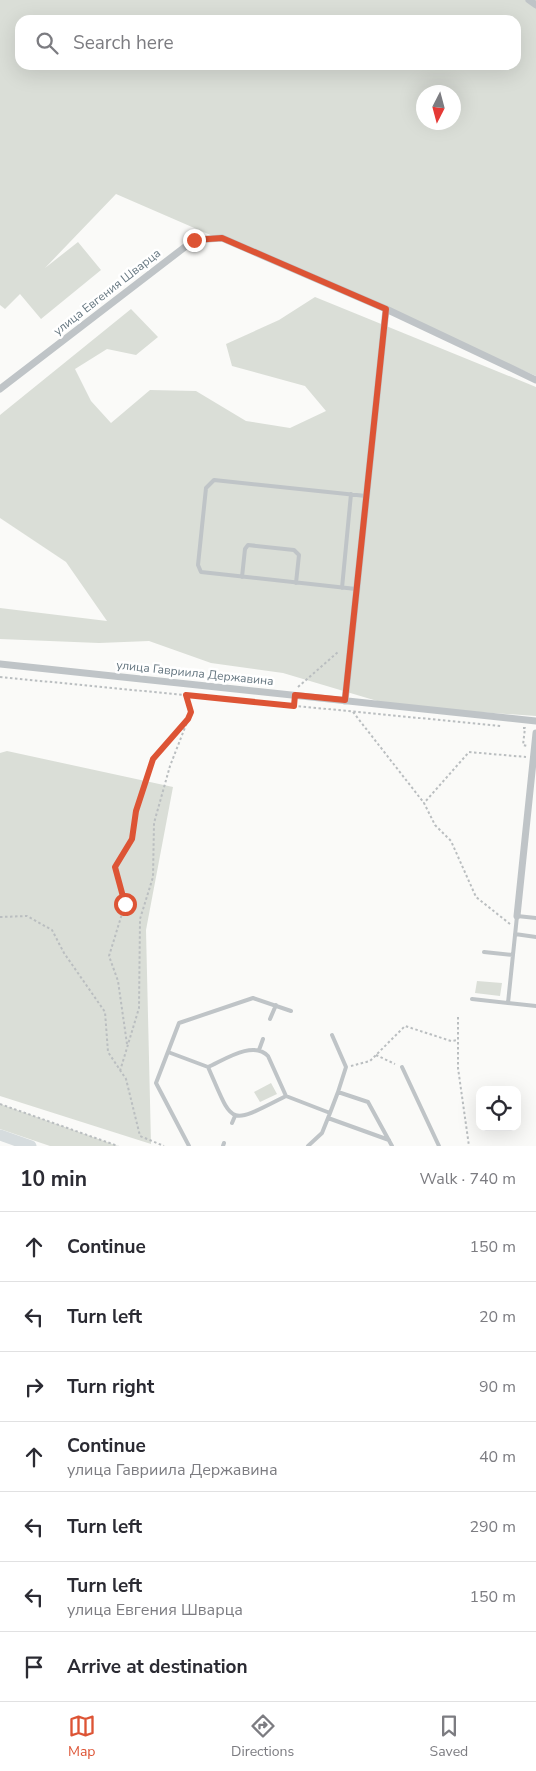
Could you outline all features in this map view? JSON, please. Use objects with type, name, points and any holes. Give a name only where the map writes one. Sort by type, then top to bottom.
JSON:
[{"type":"main road","points":[[0,1135],[32,1146]]},
{"type":"street","points":[[529,0],[536,5]]},
{"type":"street","name":"улица Евгения Шварца","points":[[0,389],[194,240],[222,238],[386,309],[536,380]]},
{"type":"street","points":[[345,700],[386,309]]},
{"type":"street","name":"улица Гавриила Державина","points":[[0,664],[536,721]]},
{"type":"street","points":[[517,916],[536,733]]},
{"type":"lane","points":[[356,590],[204,574],[198,569],[206,488],[211,481],[366,496]]},
{"type":"lane","points":[[342,588],[351,494]]},
{"type":"lane","points":[[242,577],[247,546],[294,550],[299,555],[296,583]]},
{"type":"lane","points":[[508,1003],[517,916],[536,918]]},
{"type":"lane","points":[[515,934],[536,937]]},
{"type":"lane","points":[[484,952],[513,955]]},
{"type":"lane","points":[[189,1146],[156,1083],[176,1026],[182,1021],[253,998],[291,1011]]},
{"type":"lane","points":[[472,999],[536,1006]]},
{"type":"lane","points":[[270,1019],[276,1005]]},
{"type":"lane","points":[[308,1146],[322,1133],[346,1067],[332,1035]]},
{"type":"lane","points":[[259,1050],[263,1039]]},
{"type":"lane","points":[[168,1052],[208,1067],[250,1049],[259,1050],[268,1056],[286,1096],[330,1113]]},
{"type":"lane","points":[[208,1067],[227,1110],[235,1116],[245,1117],[286,1096]]},
{"type":"lane","points":[[402,1068],[439,1146]]},
{"type":"lane","points":[[338,1092],[368,1102],[392,1146]]},
{"type":"lane","points":[[232,1123],[235,1116]]},
{"type":"lane","points":[[328,1118],[389,1140]]},
{"type":"path","points":[[294,706],[296,689],[338,652]]},
{"type":"path","points":[[0,677],[506,727]]},
{"type":"path","points":[[120,1071],[139,1008],[140,919],[153,877],[154,824],[170,766],[191,712],[186,695],[187,684]]},
{"type":"path","points":[[353,712],[424,803],[435,824],[451,841],[476,896],[516,928]]},
{"type":"path","points":[[128,1047],[118,981],[109,956],[125,904],[115,867],[132,839],[136,811],[153,759],[188,719]]},
{"type":"path","points":[[515,728],[525,728],[524,746],[535,752]]},
{"type":"path","points":[[424,803],[469,752],[535,752]]},
{"type":"path","points":[[0,917],[27,916],[52,930],[64,952],[105,1012],[108,1052],[126,1079],[140,1136],[164,1146]]},
{"type":"path","points":[[458,1017],[458,1068],[469,1146]]},
{"type":"path","points":[[346,1067],[370,1061],[405,1026],[451,1041],[458,1040]]},
{"type":"path","points":[[376,1055],[402,1068]]},
{"type":"path","points":[[0,1104],[118,1146]]},
{"type":"shaded area","points":[[0,0],[536,0],[536,376],[116,194],[45,268],[78,242],[101,270],[41,319],[20,294],[5,309],[0,305]]},
{"type":"shaded area","points":[[315,297],[536,387],[536,716],[394,706],[283,673],[211,663],[149,641],[99,643],[0,639],[0,608],[107,621],[66,562],[0,518],[0,415],[131,309],[158,337],[136,355],[107,349],[75,369],[91,401],[111,423],[150,390],[196,391],[246,421],[290,428],[326,411],[305,386],[232,366],[226,344],[279,320]]},
{"type":"shaded area","points":[[7,751],[173,787],[146,930],[151,1144],[0,1096],[0,753]]},
{"type":"shaded area","points":[[477,981],[502,983],[500,996],[475,993]]},
{"type":"shaded area","points":[[271,1083],[277,1094],[260,1102],[254,1092]]},
{"type":"shaded area","points":[[0,1104],[118,1146],[50,1146],[0,1129]]},
{"type":"route","points":[[125,904],[115,867],[132,839],[136,811],[153,759],[188,719],[191,712],[186,695],[294,706],[295,695],[345,700],[386,309],[222,238],[194,240]]}]
